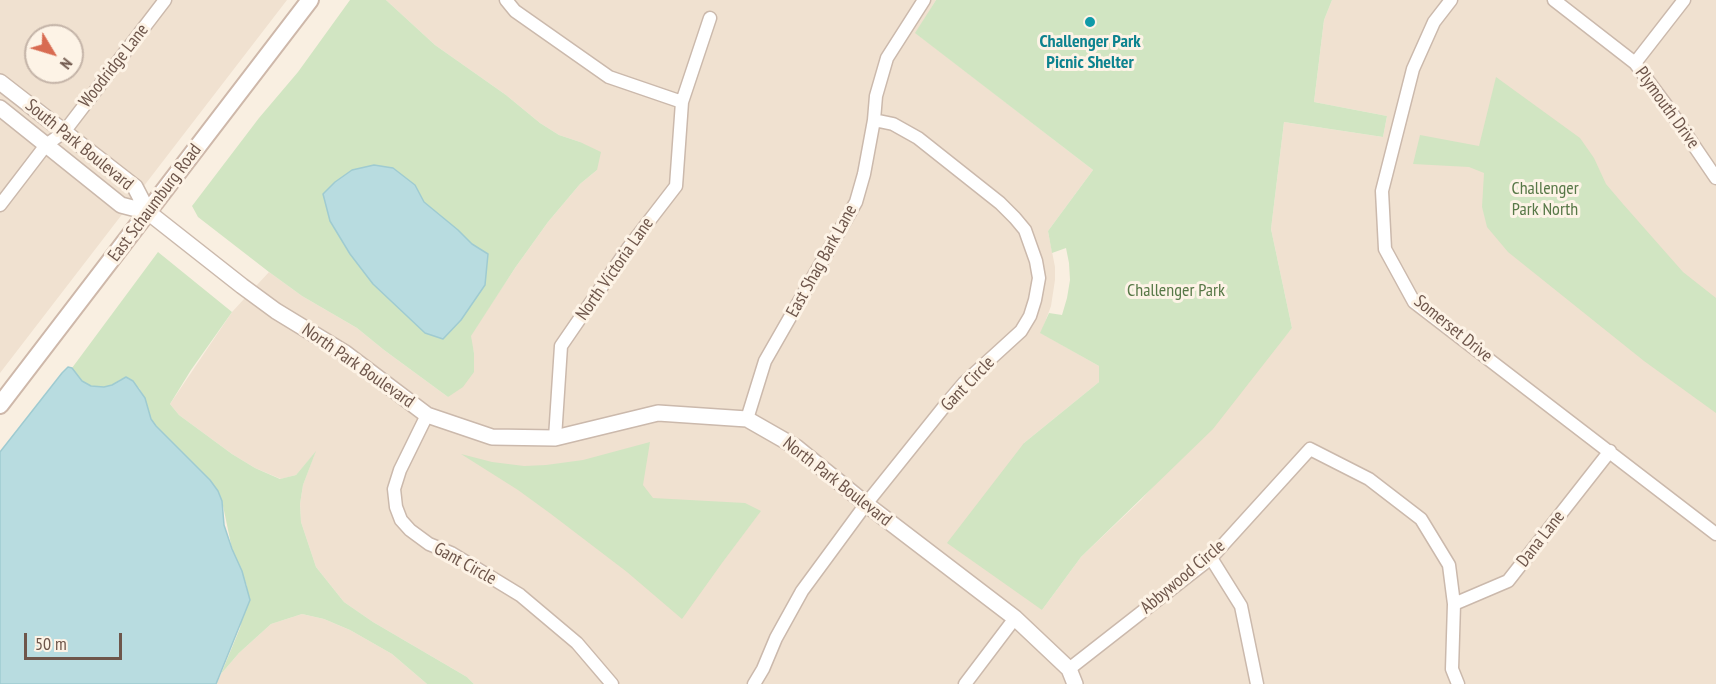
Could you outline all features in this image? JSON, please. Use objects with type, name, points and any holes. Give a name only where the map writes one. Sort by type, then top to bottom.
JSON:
[{"type":"main road","name":"East Schaumburg Road","points":[[0,405],[310,0]]},
{"type":"street","name":"Woodridge Lane","points":[[0,205],[46,145],[64,132],[165,0]]},
{"type":"street","points":[[506,0],[515,11],[609,77],[682,102]]},
{"type":"street","name":"East Shag Bark Lane","points":[[747,419],[765,361],[856,202],[864,174],[876,96],[886,58],[924,0]]},
{"type":"street","name":"Somerset Drive","points":[[1451,0],[1434,22],[1413,69],[1382,191],[1385,249],[1414,302],[1716,534]]},
{"type":"street","name":"Plymouth Drive","points":[[1554,0],[1635,63],[1670,109],[1716,178]]},
{"type":"street","points":[[1635,63],[1684,0]]},
{"type":"street","name":"North Victoria Lane","points":[[555,438],[561,346],[629,248],[676,186],[682,102],[710,18]]},
{"type":"street","name":"South Park Boulevard","points":[[0,82],[135,187],[148,212]]},
{"type":"street","name":"South Park Boulevard","points":[[0,108],[121,205],[148,212]]},
{"type":"street","name":"Gant Circle","points":[[754,684],[802,591],[866,504],[964,383],[1021,331],[1030,316],[1040,278],[1024,230],[1000,203],[918,138],[893,124],[874,120]]},
{"type":"street","name":"North Park Boulevard","points":[[148,212],[276,311],[345,353],[427,415],[492,437],[555,438],[658,413],[747,419],[796,447],[866,504],[1015,618],[1070,669],[1075,684]]},
{"type":"street","name":"Gant Circle","points":[[427,415],[400,470],[394,489],[396,507],[401,520],[429,544],[451,554],[520,595],[577,643],[612,684]]},
{"type":"street","name":"Abbywood Circle","points":[[1070,669],[1211,558],[1310,449],[1369,479],[1421,519],[1449,565],[1454,604]]},
{"type":"street","name":"Dana Lane","points":[[1454,604],[1508,581],[1610,452]]},
{"type":"street","points":[[1211,558],[1241,606],[1257,684]]},
{"type":"street","points":[[1454,604],[1452,669],[1458,684]]},
{"type":"street","points":[[965,684],[1015,618]]},
{"type":"shaded area","points":[[0,0],[287,0],[0,373]]},
{"type":"shaded area","points":[[386,0],[936,0],[916,33],[1093,170],[1048,231],[1055,267],[1055,280],[1051,306],[1041,333],[1099,366],[1099,382],[1024,443],[1042,610],[1081,557],[1141,500],[1292,328],[1271,229],[1284,122],[1383,137],[1387,116],[1314,102],[1324,20],[1332,0],[1716,0],[1716,684],[474,684],[467,677],[373,622],[344,602],[316,567],[301,522],[300,504],[303,485],[315,453],[296,475],[281,479],[255,468],[232,454],[179,415],[170,404],[232,312],[269,272],[302,296],[357,328],[448,397],[474,353],[470,336],[548,222],[580,184],[597,170],[580,142],[559,135],[540,123],[506,95],[435,45]]},
{"type":"shaded area","points":[[302,614],[324,619],[350,630],[392,654],[427,684],[216,684],[221,674],[239,653],[271,624]]},
{"type":"green space","points":[[350,0],[386,0],[435,45],[506,95],[540,123],[559,135],[601,152],[597,170],[580,184],[548,222],[471,336],[474,372],[463,387],[448,397],[357,328],[302,296],[269,272],[198,217],[192,206],[259,118],[298,72]]},
{"type":"green space","name":"Challenger Park","points":[[936,0],[1332,0],[1324,20],[1314,102],[1387,116],[1383,137],[1284,122],[1271,229],[1292,328],[1213,429],[1081,557],[1042,610],[947,543],[1024,443],[1099,382],[1099,366],[1040,333],[1049,313],[1062,315],[1070,280],[1066,248],[1052,253],[1048,231],[1093,170],[915,33]]},
{"type":"green space","name":"Challenger Park North","points":[[1496,77],[1580,138],[1594,158],[1606,184],[1623,204],[1683,272],[1716,298],[1716,413],[1644,361],[1508,252],[1487,227],[1482,207],[1484,173],[1469,167],[1413,164],[1420,135],[1479,146]]},
{"type":"green space","points":[[158,252],[232,312],[170,404],[179,415],[232,454],[280,479],[296,475],[316,451],[303,485],[300,504],[301,522],[316,567],[344,602],[373,622],[467,677],[474,684],[427,684],[392,654],[350,630],[324,619],[302,614],[271,624],[239,653],[221,674],[240,628],[247,586],[232,549],[222,501],[210,481],[156,426],[139,388],[121,379],[104,387],[91,386],[82,381],[72,368]]},
{"type":"green space","points":[[650,442],[643,485],[653,498],[745,503],[761,511],[682,619],[627,572],[551,514],[461,454],[492,462],[524,466],[546,465],[583,460]]},
{"type":"water","points":[[374,165],[393,168],[415,185],[424,202],[472,244],[488,254],[485,285],[461,320],[443,339],[425,333],[373,284],[350,254],[330,221],[323,194],[352,170]]},
{"type":"water","points":[[68,367],[72,368],[82,381],[91,386],[112,385],[126,377],[133,381],[145,398],[151,419],[156,426],[210,480],[218,491],[222,501],[224,525],[242,571],[250,600],[216,684],[0,684],[0,452]]},
{"type":"place","name":"Challenger Park Picnic Shelter","points":[[1090,22]]}]
